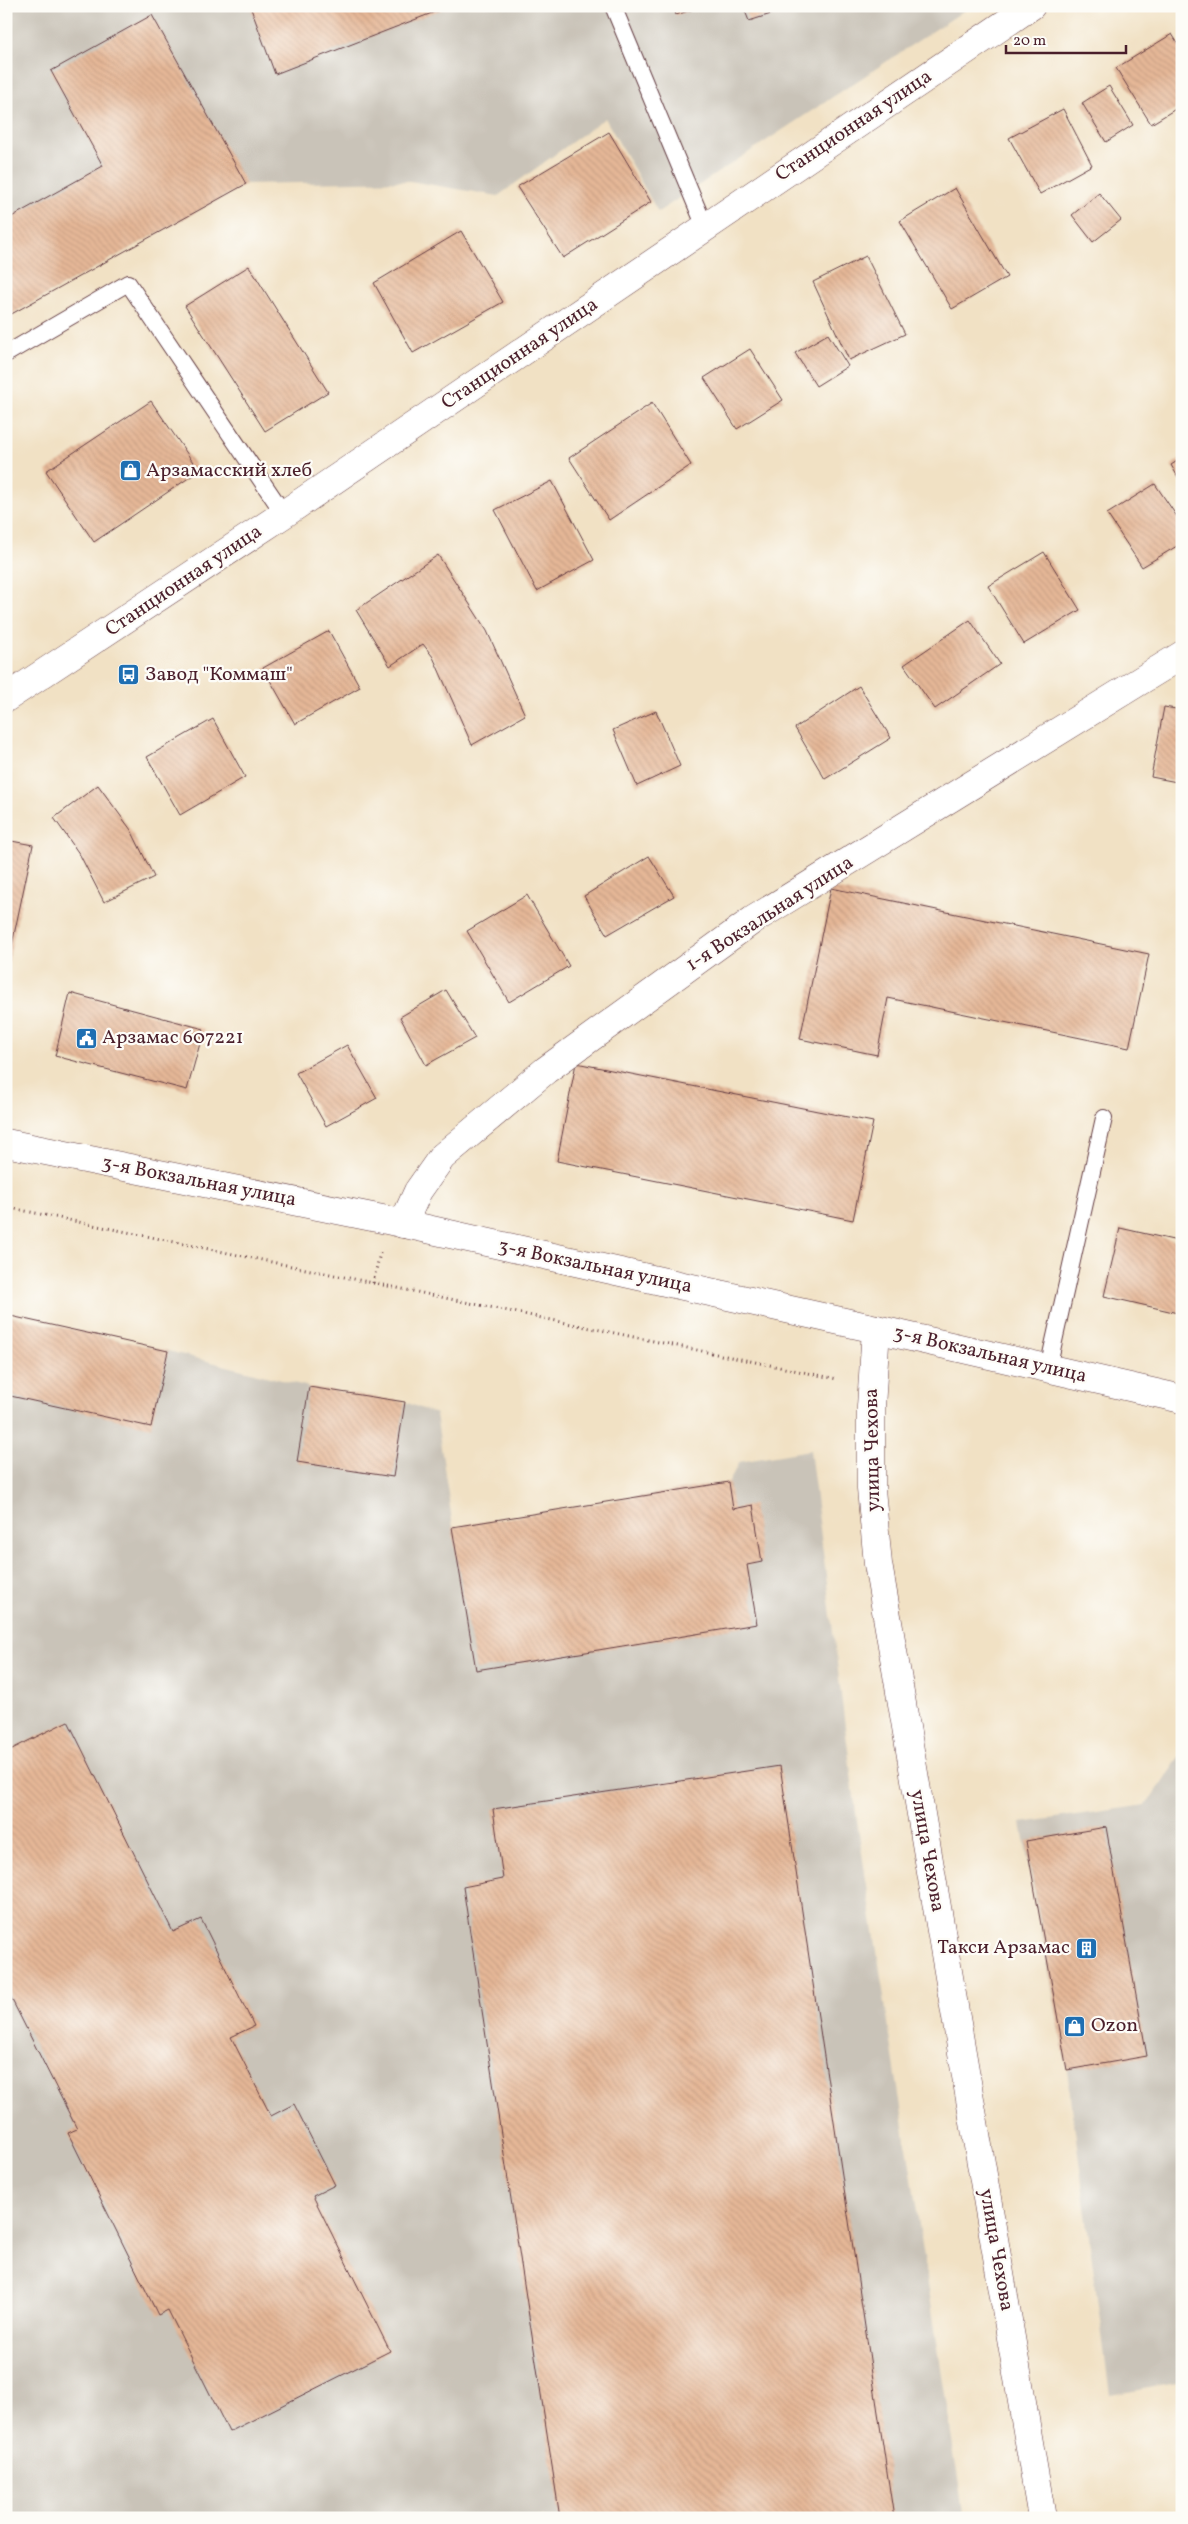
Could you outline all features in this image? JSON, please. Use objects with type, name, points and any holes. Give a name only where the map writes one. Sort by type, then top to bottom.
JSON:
[{"type":"street","name":"Станционная улица","points":[[6,698],[284,514],[1031,6]]},
{"type":"street","name":"1-я Вокзальная улица","points":[[403,1224],[418,1191],[442,1156],[546,1070],[753,920],[1182,654]]},
{"type":"street","name":"3-я Вокзальная улица","points":[[6,1144],[403,1224],[876,1328],[1182,1399]]},
{"type":"street","name":"улица Чехова","points":[[876,1328],[872,1386],[871,1489],[878,1564],[1042,2518]]},
{"type":"lane","points":[[613,6],[706,227]]},
{"type":"lane","points":[[6,354],[128,283],[284,514]]},
{"type":"lane","points":[[1048,1368],[1104,1118]]},
{"type":"path","points":[[6,1207],[872,1386]]},
{"type":"shaded area","points":[[6,6],[971,6],[658,212],[605,118],[498,196],[410,181],[246,184],[6,317]]},
{"type":"shaded area","points":[[6,1315],[168,1351],[309,1387],[405,1402],[436,1414],[453,1527],[729,1482],[739,1462],[810,1450],[857,1821],[964,2518],[6,2518]]},
{"type":"shaded area","points":[[1182,1750],[1182,2382],[1110,2395],[1067,2070],[1021,1823],[1146,1805],[1181,1755]]},
{"type":"building","points":[[250,6],[450,6],[275,74]]},
{"type":"building","points":[[673,6],[700,6],[700,7],[676,15]]},
{"type":"building","points":[[743,6],[793,6],[793,7],[749,21]]},
{"type":"building","points":[[152,15],[246,184],[6,317],[6,220],[103,166],[51,71]]},
{"type":"building","points":[[1172,34],[1182,50],[1182,105],[1151,124],[1116,68]]},
{"type":"building","points":[[1109,86],[1133,125],[1106,142],[1082,103]]},
{"type":"building","points":[[1063,109],[1092,165],[1040,194],[1009,138]]},
{"type":"building","points":[[609,132],[651,202],[563,258],[517,187]]},
{"type":"building","points":[[955,188],[1007,277],[952,309],[900,221]]},
{"type":"building","points":[[1099,193],[1121,220],[1093,242],[1072,215]]},
{"type":"building","points":[[461,231],[503,302],[413,353],[374,283]]},
{"type":"building","points":[[866,256],[905,334],[849,360],[813,282]]},
{"type":"building","points":[[249,266],[328,392],[265,431],[185,306]]},
{"type":"building","points":[[828,334],[848,366],[816,386],[795,353]]},
{"type":"building","points":[[750,349],[783,400],[737,429],[704,378]]},
{"type":"building","points":[[151,401],[199,471],[94,542],[46,471]]},
{"type":"building","points":[[652,403],[691,465],[609,520],[569,458]]},
{"type":"building","points":[[1182,458],[1182,484],[1171,465]]},
{"type":"building","points":[[552,481],[594,560],[537,591],[495,510]]},
{"type":"building","points":[[1155,484],[1182,524],[1182,543],[1142,567],[1107,514]]},
{"type":"building","points":[[1044,552],[1080,610],[1024,644],[988,586]]},
{"type":"building","points":[[438,555],[487,631],[525,715],[472,745],[433,657],[423,644],[390,666],[356,610]]},
{"type":"building","points":[[970,620],[1000,664],[935,709],[904,665]]},
{"type":"building","points":[[329,631],[360,687],[295,724],[263,668]]},
{"type":"building","points":[[859,686],[891,738],[825,779],[795,728]]},
{"type":"building","points":[[1164,707],[1182,710],[1182,783],[1151,777]]},
{"type":"building","points":[[656,711],[680,766],[637,786],[613,730]]},
{"type":"building","points":[[213,719],[245,777],[180,815],[147,757]]},
{"type":"building","points":[[98,785],[131,830],[154,877],[104,902],[80,855],[54,818]]},
{"type":"building","points":[[6,840],[33,845],[7,968],[6,968]]},
{"type":"building","points":[[649,856],[674,896],[607,935],[584,896]]},
{"type":"building","points":[[831,888],[1149,954],[1129,1048],[888,998],[877,1055],[800,1039]]},
{"type":"building","points":[[527,895],[569,966],[509,1002],[467,931]]},
{"type":"building","points":[[446,990],[475,1038],[426,1065],[400,1017]]},
{"type":"building","points":[[70,993],[204,1029],[187,1090],[55,1056]]},
{"type":"building","points":[[347,1045],[377,1098],[326,1126],[296,1073]]},
{"type":"building","points":[[576,1063],[873,1122],[853,1220],[557,1161]]},
{"type":"building","points":[[1120,1228],[1182,1242],[1182,1314],[1104,1296]]},
{"type":"building","points":[[6,1315],[168,1351],[151,1427],[6,1395]]},
{"type":"building","points":[[309,1387],[405,1402],[393,1477],[297,1462]]},
{"type":"building","points":[[729,1482],[733,1509],[753,1505],[762,1562],[747,1565],[757,1624],[476,1670],[452,1527]]},
{"type":"building","points":[[68,1721],[173,1932],[201,1919],[254,2026],[231,2037],[271,2116],[294,2104],[335,2185],[313,2196],[390,2351],[229,2432],[168,2310],[158,2315],[68,2133],[77,2129],[6,1988],[6,1752]]},
{"type":"building","points":[[780,1766],[894,2518],[560,2518],[463,1887],[503,1879],[493,1809]]},
{"type":"building","name":"Такси Арзамас","points":[[1106,1827],[1147,2056],[1067,2070],[1026,1841]]},
{"type":"place","name":"Арзамасский хлеб","points":[[130,471]]},
{"type":"place","name":"Завод \"Коммаш\"","points":[[129,675]]},
{"type":"place","name":"Арзамас 607221","points":[[86,1038]]},
{"type":"place","name":"Такси Арзамас","points":[[1086,1948]]},
{"type":"place","name":"Ozon","points":[[1075,2026]]}]
